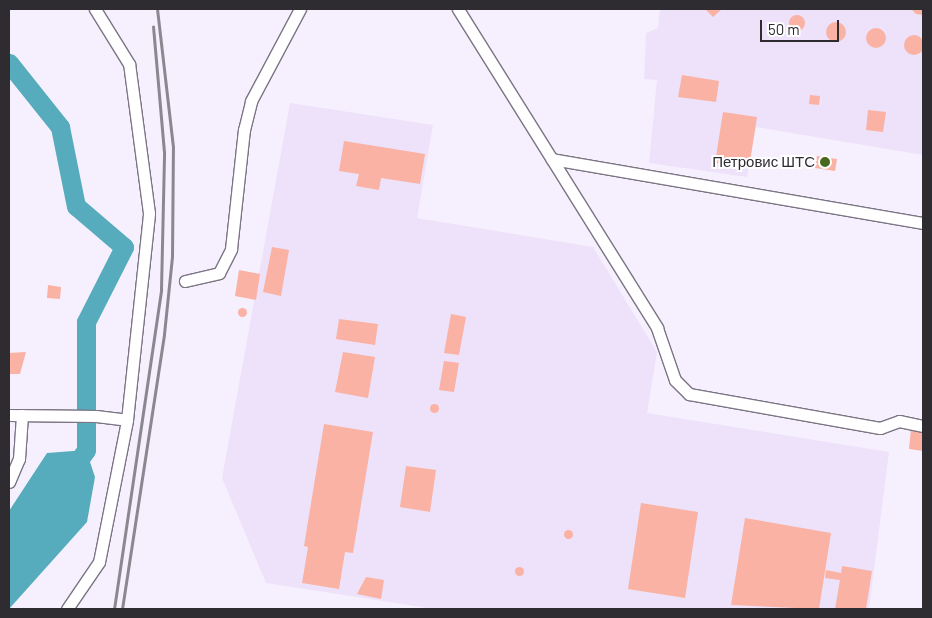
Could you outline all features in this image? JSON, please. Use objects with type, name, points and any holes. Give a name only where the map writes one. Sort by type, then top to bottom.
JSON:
[{"type":"street","points":[[67,609],[99,562],[127,420],[149,213],[129,64],[95,9]]},
{"type":"street","points":[[185,280],[218,273],[231,250],[244,130],[251,101],[300,9]]},
{"type":"street","points":[[458,9],[657,328],[675,380],[689,394],[880,428],[899,421],[923,426]]},
{"type":"street","points":[[552,159],[923,222]]},
{"type":"street","points":[[9,414],[82,415],[127,420]]},
{"type":"street","points":[[9,482],[19,459],[22,415]]},
{"type":"shaded area","points":[[660,9],[923,9],[923,155],[756,127],[747,177],[649,163],[657,80],[644,79],[646,33],[658,28]]},
{"type":"shaded area","points":[[290,103],[433,125],[417,218],[593,247],[657,352],[647,413],[889,452],[869,609],[434,609],[266,583],[222,478]]},
{"type":"water","points":[[86,450],[95,477],[87,522],[9,609],[9,511],[47,453]]},
{"type":"building","points":[[705,9],[722,9],[713,17]]},
{"type":"building","points":[[911,9],[923,9],[923,15],[916,14]]},
{"type":"building","points":[[794,15],[800,15],[805,20],[803,29],[794,31],[789,26],[789,20]]},
{"type":"building","points":[[836,22],[843,25],[846,32],[843,39],[836,42],[829,39],[826,32],[829,25]]},
{"type":"building","points":[[876,28],[883,31],[886,38],[883,45],[876,48],[869,45],[866,38],[869,31]]},
{"type":"building","points":[[914,35],[921,38],[924,45],[921,52],[914,55],[907,52],[904,45],[907,38]]},
{"type":"building","points":[[682,75],[719,81],[716,102],[678,97]]},
{"type":"building","points":[[810,95],[820,96],[819,105],[809,104]]},
{"type":"building","points":[[868,110],[886,112],[883,132],[866,130]]},
{"type":"building","points":[[723,112],[757,117],[749,168],[715,163]]},
{"type":"building","points":[[344,141],[425,154],[420,184],[381,178],[379,190],[356,186],[359,174],[339,171]]},
{"type":"building","points":[[817,156],[837,159],[835,171],[815,168]]},
{"type":"building","points":[[272,247],[289,250],[281,296],[263,292]]},
{"type":"building","points":[[239,270],[260,274],[256,300],[235,296]]},
{"type":"building","points":[[48,285],[61,287],[60,299],[47,298]]},
{"type":"building","points":[[242,307],[247,312],[242,317],[237,312]]},
{"type":"building","points":[[451,314],[466,317],[459,355],[444,353]]},
{"type":"building","points":[[339,319],[378,324],[375,345],[336,339]]},
{"type":"building","points":[[26,352],[20,374],[9,374],[9,353]]},
{"type":"building","points":[[343,352],[375,357],[368,398],[335,392]]},
{"type":"building","points":[[444,361],[459,363],[454,392],[439,390]]},
{"type":"building","points":[[434,403],[439,408],[434,413],[429,408]]},
{"type":"building","points":[[324,424],[373,432],[353,553],[345,552],[339,589],[302,583],[308,547],[304,546]]},
{"type":"building","points":[[911,429],[922,430],[923,451],[909,449]]},
{"type":"building","points":[[406,466],[436,470],[430,512],[400,507]]},
{"type":"building","points":[[641,503],[698,512],[685,598],[628,589]]},
{"type":"building","points":[[745,518],[831,533],[819,609],[731,605]]},
{"type":"building","points":[[568,529],[573,534],[568,539],[563,534]]},
{"type":"building","points":[[519,566],[524,571],[519,576],[514,571]]},
{"type":"building","points":[[842,566],[872,571],[866,609],[835,609],[840,580],[825,578],[826,570],[841,573]]},
{"type":"building","points":[[366,577],[384,580],[381,599],[357,594]]},
{"type":"waterway","points":[[9,63],[60,127],[76,206],[124,247],[86,322],[86,450],[72,470]]},
{"type":"railway","points":[[122,609],[164,334],[172,256],[173,147],[157,9]]},
{"type":"railway","points":[[114,609],[161,289],[164,152],[153,26]]},
{"type":"place","name":"Петровис ШТС","points":[[825,162]]}]
